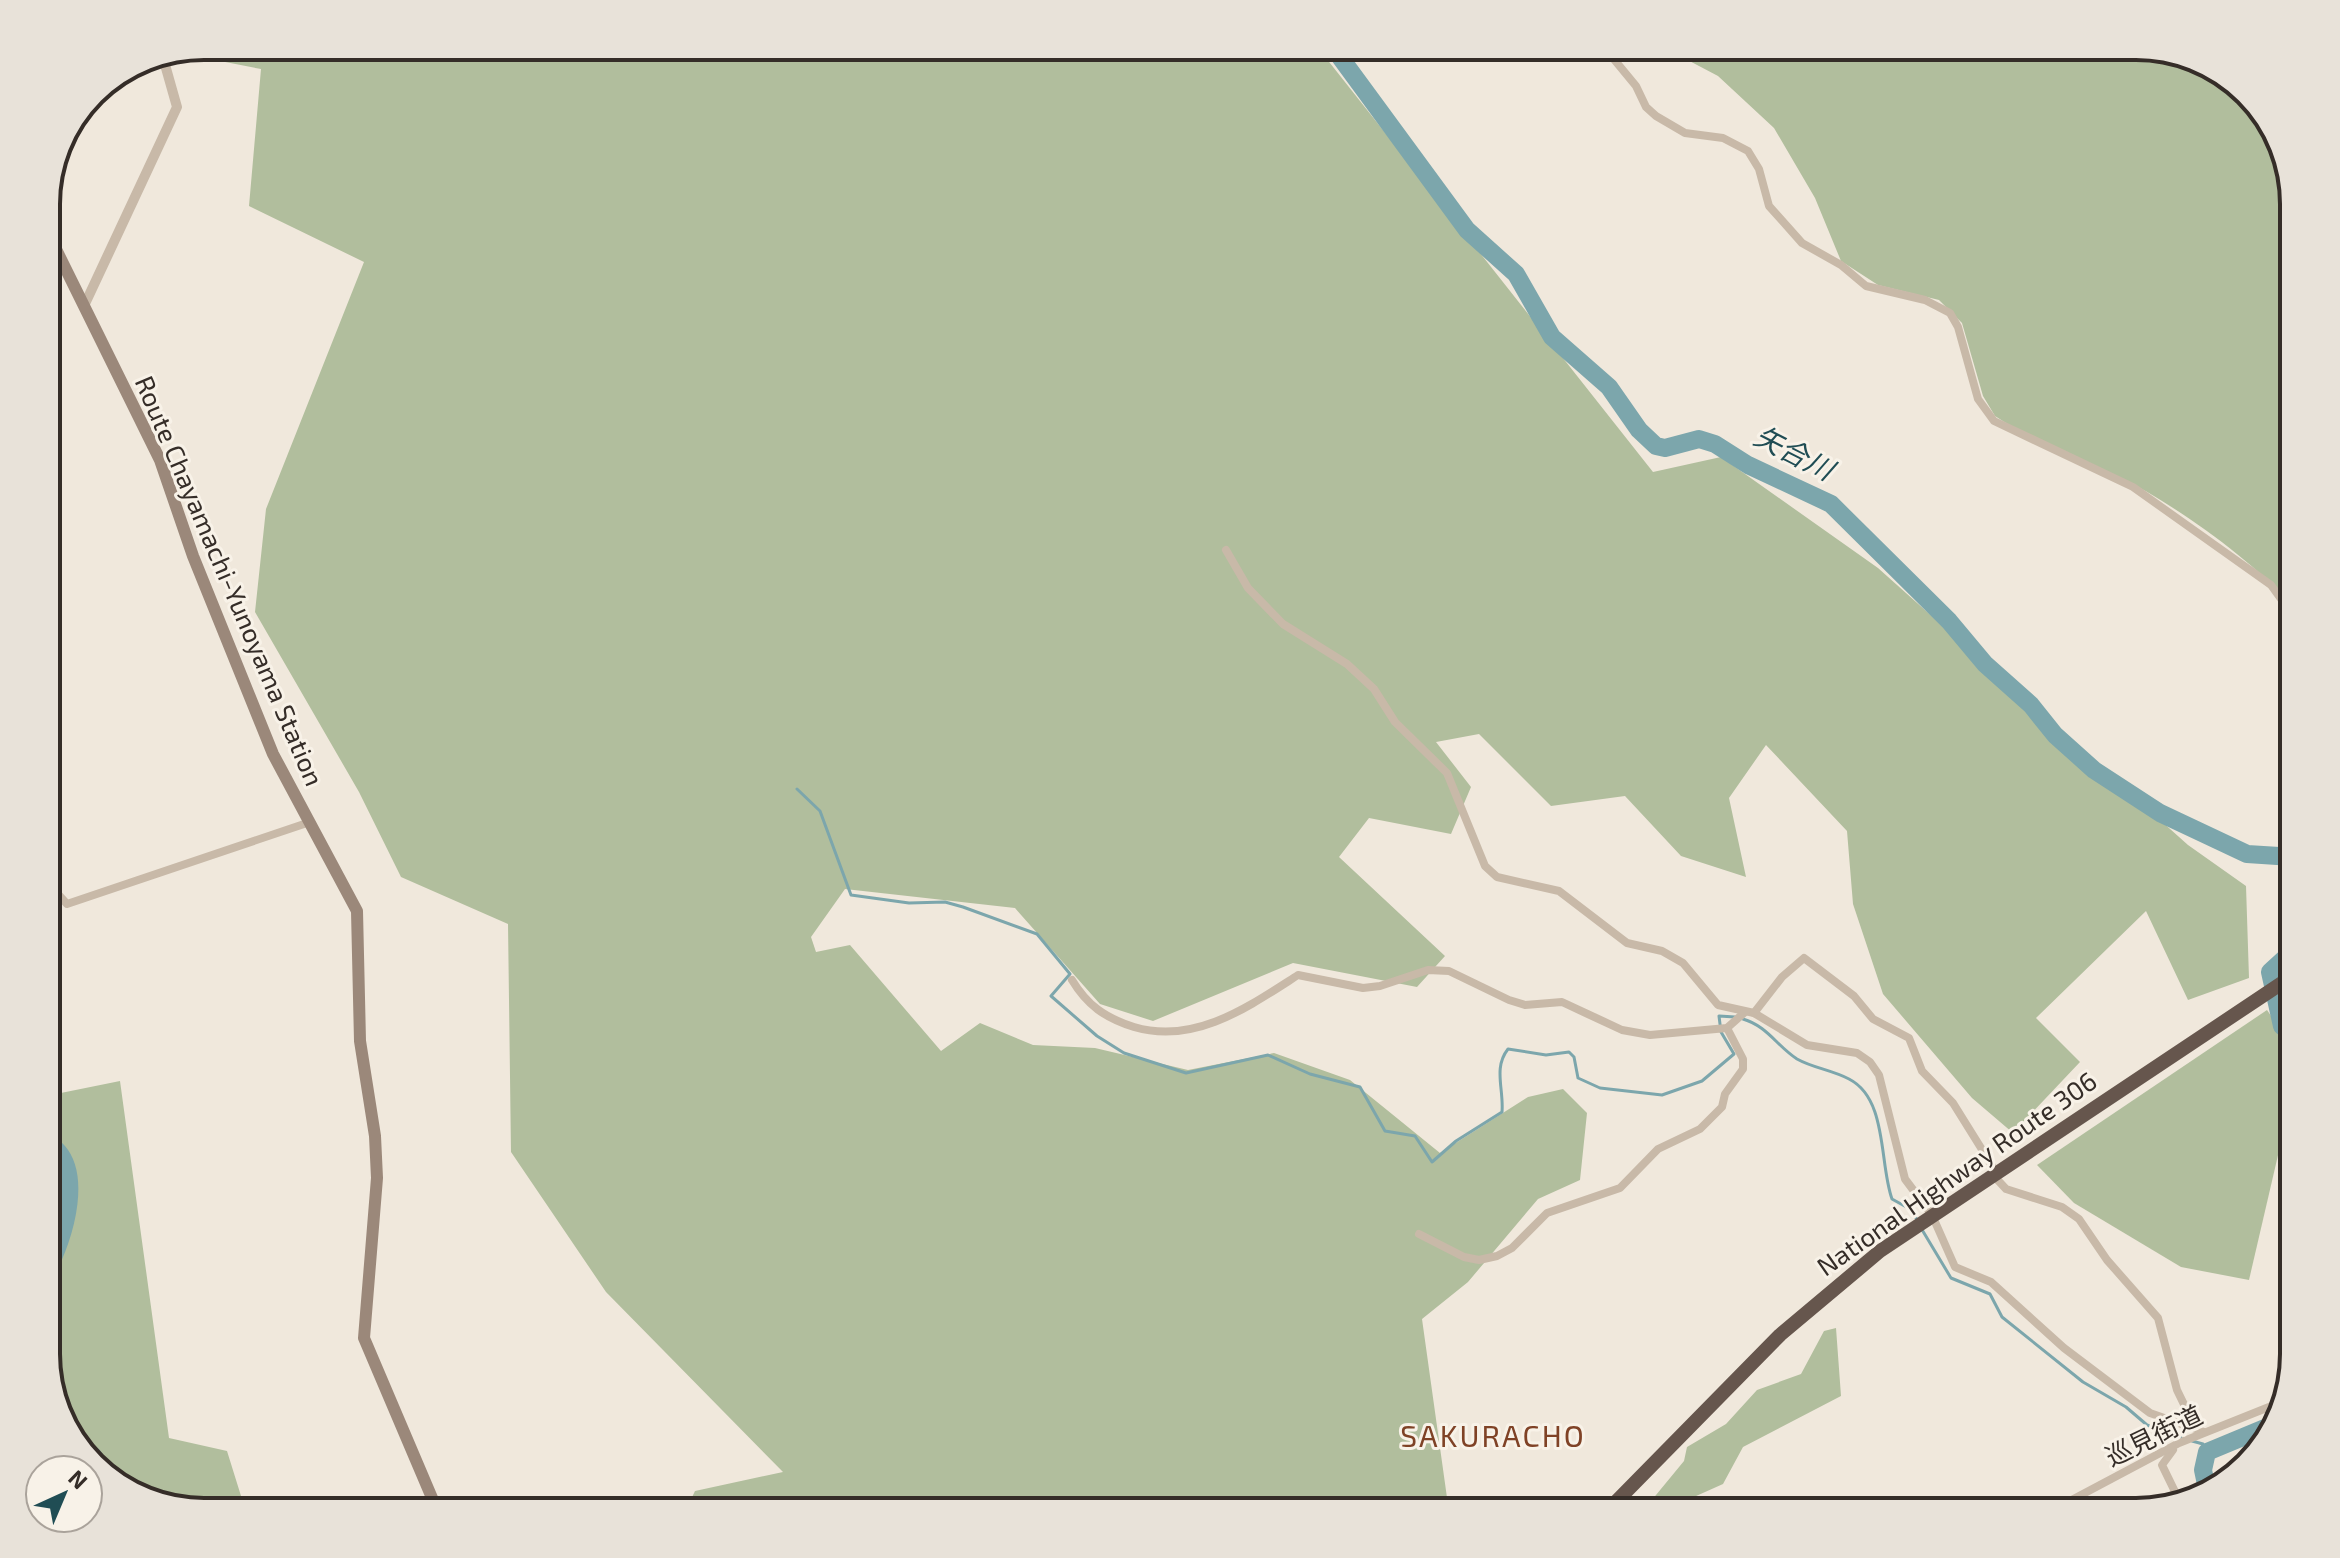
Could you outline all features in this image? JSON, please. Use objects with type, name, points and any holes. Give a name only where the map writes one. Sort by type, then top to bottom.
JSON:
[{"type":"highway","name":"National Highway Route 306","points":[[1620,1498],[1780,1335],[1912,1228],[2280,984]]},
{"type":"main road","name":"Route Chayamachi-Yunoyama Station","points":[[60,257],[160,460],[243,683],[273,754],[353,903],[359,920],[360,1041],[375,1136],[377,1178],[364,1338],[432,1498]]},
{"type":"street","points":[[1615,60],[1636,86],[1646,107],[1656,116],[1685,133],[1723,138],[1748,151],[1759,169],[1769,206],[1802,243],[1841,265],[1866,286],[1925,300],[1950,313],[1958,327],[1978,399],[1994,421],[2133,487],[2271,585],[2280,598]]},
{"type":"street","points":[[84,306],[177,107],[165,66]]},
{"type":"street","points":[[1226,550],[1248,588],[1283,624],[1347,664],[1374,689],[1395,722],[1447,773],[1485,866],[1497,877],[1559,891],[1627,943],[1662,951],[1683,963],[1718,1005],[1748,1013],[1807,1045],[1857,1053],[1870,1062],[1879,1075],[1905,1179],[1930,1217],[1955,1267],[1991,1282],[2064,1348],[2150,1413],[2199,1431]]},
{"type":"street","points":[[60,896],[67,904],[310,822]]},
{"type":"street","points":[[1072,980],[1087,1005],[1120,1023],[1168,1034],[1238,1013],[1298,975],[1363,988],[1380,986],[1428,970],[1449,971],[1525,1005],[1562,1002],[1622,1030],[1650,1035],[1726,1026],[1748,1013],[1804,958],[1854,996],[1873,1019],[1909,1038],[1922,1071],[1953,1103],[2006,1189],[2062,1207],[2079,1219],[2107,1260],[2158,1318],[2177,1390],[2199,1431]]},
{"type":"street","points":[[1419,1234],[1464,1257],[1479,1260],[1512,1248],[1547,1213],[1620,1188],[1658,1149],[1700,1129],[1722,1107],[1725,1094],[1743,1069],[1743,1059],[1726,1026]]},
{"type":"street","name":"巡見街道","points":[[2076,1498],[2199,1431],[2270,1406]]},
{"type":"street","points":[[2175,1492],[2162,1465],[2177,1445]]},
{"type":"green space","points":[[215,60],[1328,60],[1653,472],[1721,457],[1878,568],[2188,845],[2246,886],[2249,978],[2188,1000],[2146,911],[2036,1018],[2080,1062],[2013,1133],[1972,1098],[1883,994],[1853,904],[1847,831],[1766,745],[1729,798],[1746,877],[1681,856],[1625,796],[1551,806],[1479,734],[1436,742],[1471,787],[1451,834],[1369,818],[1339,857],[1445,956],[1417,987],[1293,963],[1153,1021],[1100,1004],[1015,908],[845,889],[811,937],[816,952],[850,945],[941,1051],[980,1023],[1033,1045],[1095,1048],[1188,1070],[1274,1053],[1350,1080],[1440,1153],[1528,1097],[1563,1089],[1587,1113],[1580,1180],[1538,1199],[1468,1282],[1422,1319],[1447,1498],[692,1498],[695,1491],[783,1472],[606,1292],[511,1152],[508,924],[401,877],[359,792],[255,612],[266,509],[364,262],[249,206],[261,69]]},
{"type":"green space","points":[[1688,60],[2136,60],[2173,65],[2200,75],[2238,102],[2261,132],[2279,185],[2280,594],[2240,556],[2164,502],[2121,478],[2025,434],[1995,416],[1983,396],[1962,323],[1939,300],[1878,285],[1841,261],[1815,198],[1774,128],[1718,76]]},
{"type":"green space","points":[[2267,1010],[2280,1029],[2280,1147],[2249,1280],[2181,1267],[2074,1203],[2037,1165]]},
{"type":"green space","points":[[120,1081],[169,1438],[227,1451],[242,1498],[176,1495],[124,1474],[96,1449],[79,1426],[68,1400],[60,1364],[60,1093]]},
{"type":"green space","points":[[1836,1328],[1841,1396],[1743,1447],[1723,1484],[1692,1498],[1654,1498],[1684,1461],[1687,1447],[1726,1424],[1757,1390],[1801,1374],[1824,1331]]},
{"type":"waterway","name":"矢合川","points":[[1342,60],[1467,230],[1516,274],[1552,337],[1609,387],[1639,430],[1656,446],[1665,448],[1699,439],[1715,444],[1748,465],[1831,504],[1949,621],[1985,664],[2031,705],[2055,735],[2094,770],[2160,813],[2247,854],[2280,856]]},
{"type":"waterway","points":[[797,789],[820,811],[851,895],[909,903],[945,902],[1037,934],[1070,974],[1051,996],[1097,1036],[1124,1053],[1186,1073],[1268,1055],[1310,1074],[1360,1087],[1385,1131],[1415,1136],[1432,1162],[1456,1141],[1502,1112],[1500,1071],[1508,1049],[1546,1055],[1569,1052],[1574,1057],[1578,1078],[1600,1088],[1662,1095],[1702,1081],[1734,1054],[1721,1032],[1719,1016],[1735,1017]]},
{"type":"waterway","name":"矢合川","points":[[2280,963],[2270,972],[2280,1017]]},
{"type":"waterway","points":[[1743,1019],[1759,1026],[1797,1059],[1843,1076],[1862,1088],[1876,1116],[1892,1199],[1910,1209],[1918,1221]]},
{"type":"waterway","points":[[60,1155],[69,1184],[60,1241]]},
{"type":"waterway","points":[[1921,1228],[1951,1278],[1990,1294],[2002,1317],[2083,1382],[2126,1407],[2147,1425],[2181,1438]]},
{"type":"waterway","name":"矢合川","points":[[2205,1480],[2203,1470],[2207,1452],[2258,1431]]},
{"type":"waterway","points":[[2192,1441],[2203,1444],[2207,1452]]},
{"type":"district","name":"SAKURACHO","points":[[1493,1437]]}]
